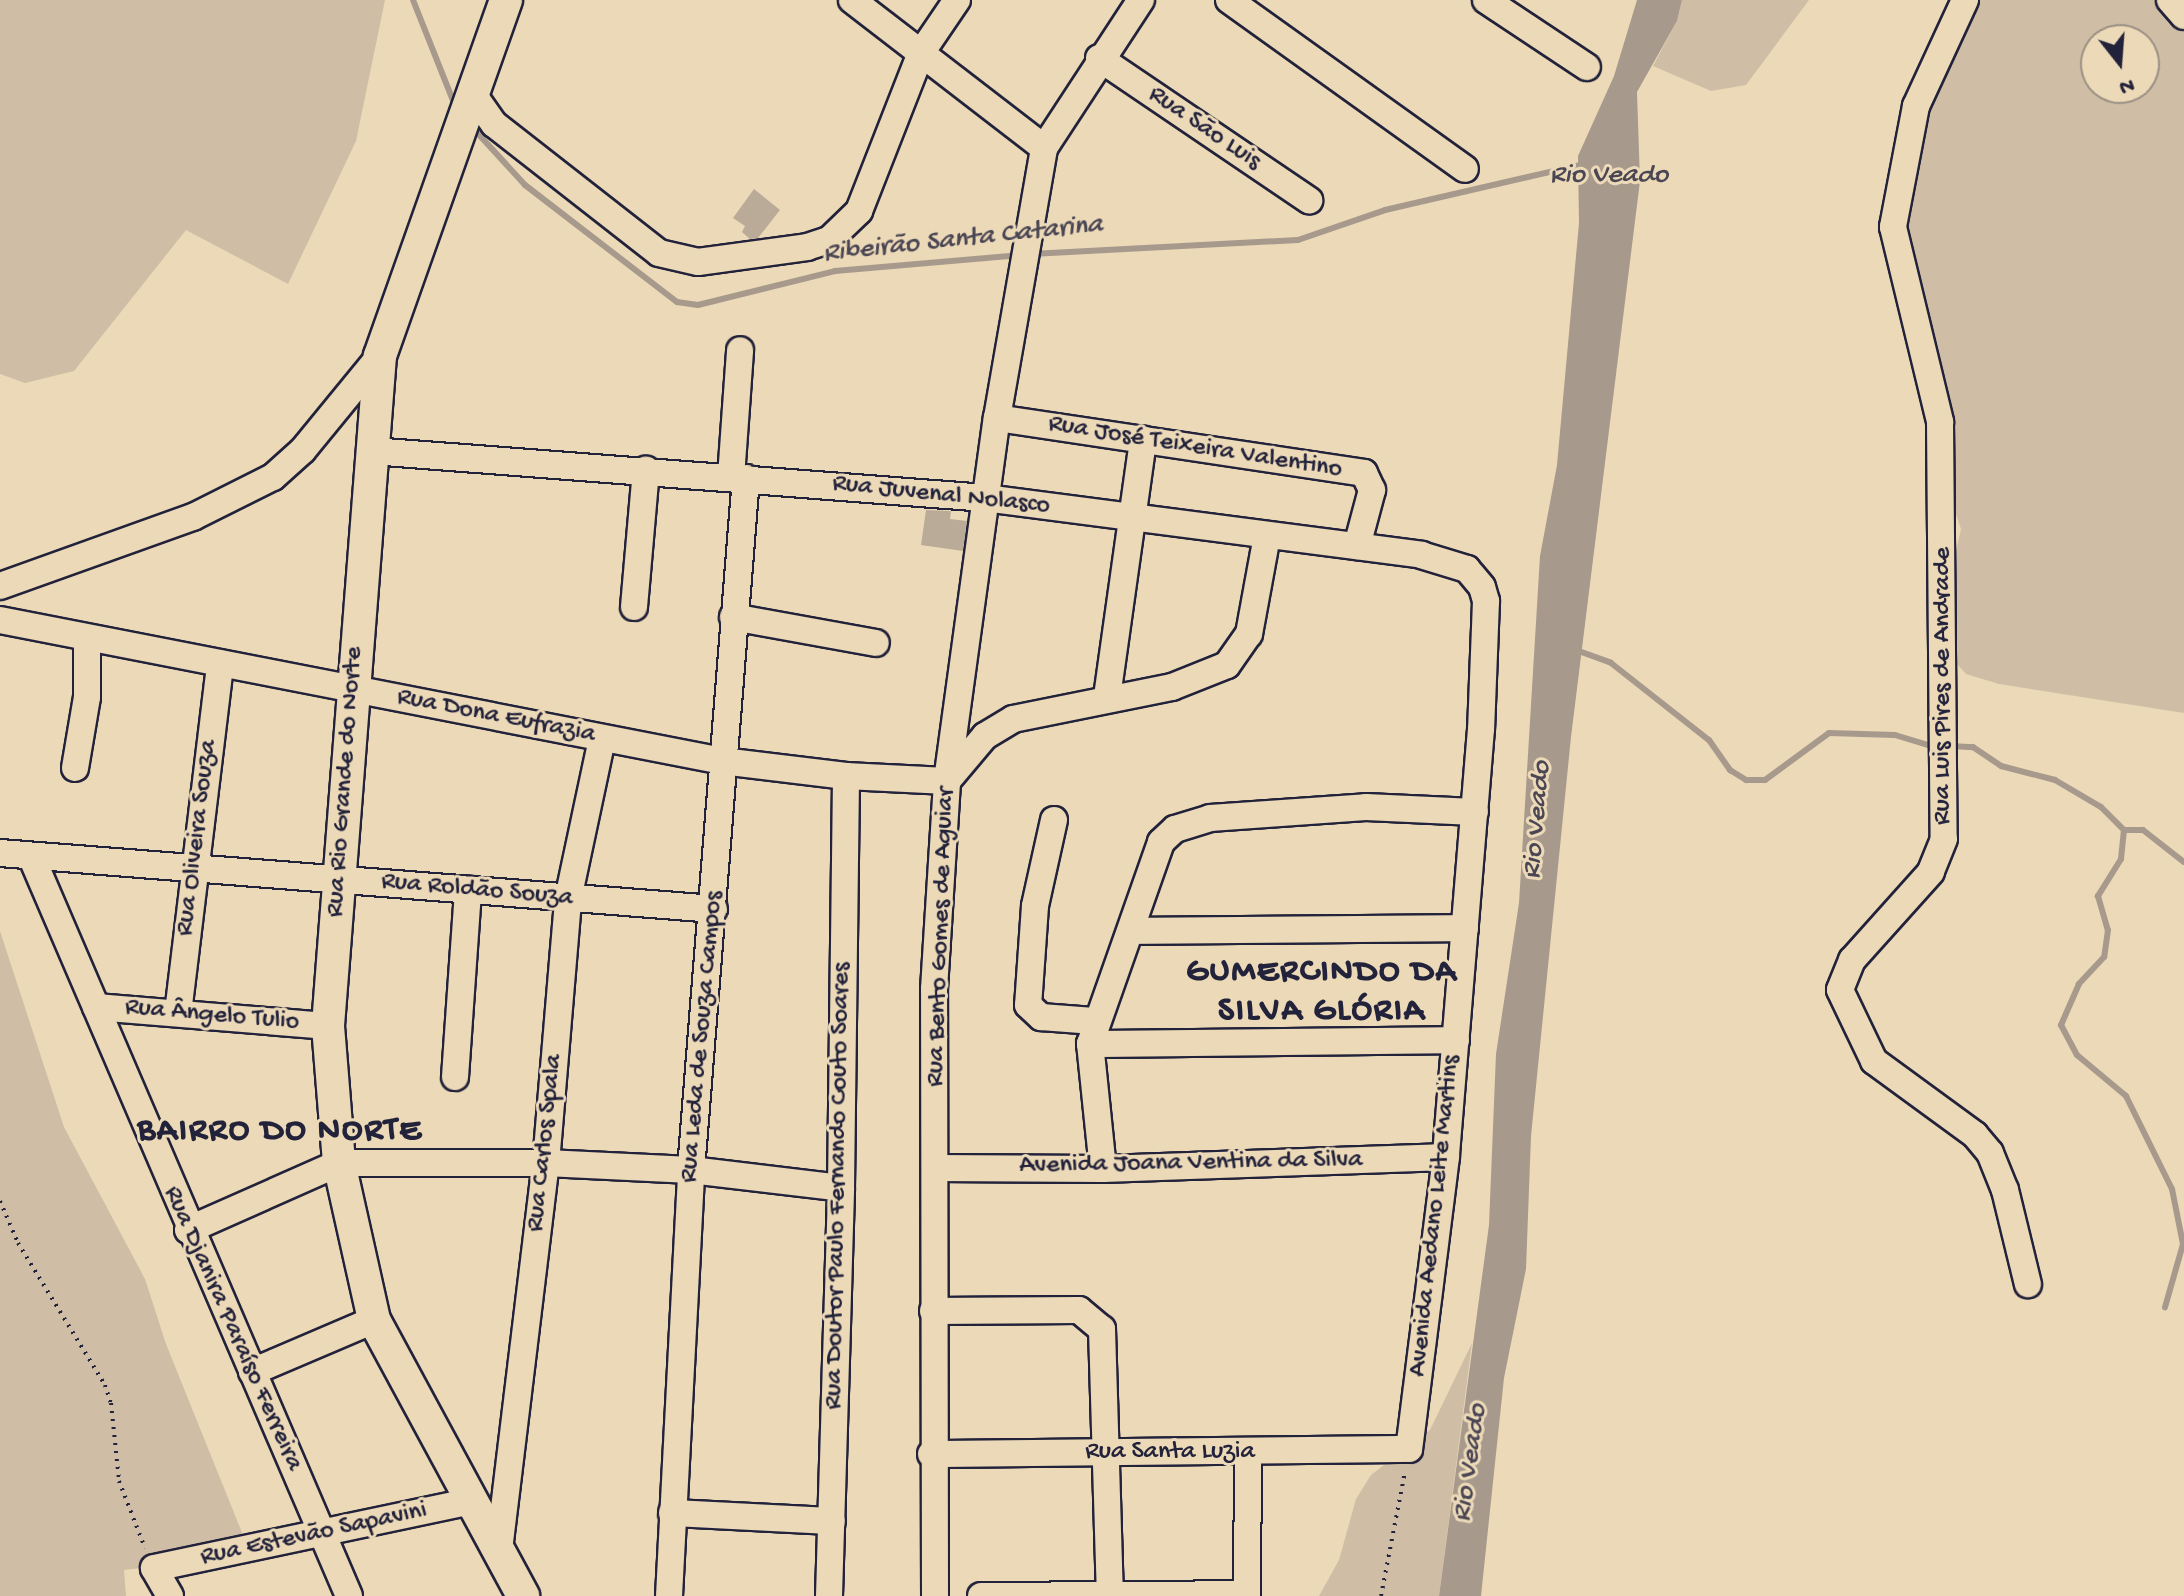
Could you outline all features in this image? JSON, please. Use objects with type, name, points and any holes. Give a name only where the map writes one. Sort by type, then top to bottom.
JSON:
[{"type":"main road","name":"Rua Rio Grande do Norte","points":[[506,0],[475,97],[380,356],[328,1026],[339,1163],[374,1320],[523,1596]]},
{"type":"street","points":[[852,0],[1044,148],[1099,58],[1141,0]]},
{"type":"street","points":[[475,97],[494,124],[659,253],[678,260],[714,261],[807,247],[844,229],[868,195],[921,53],[957,0]]},
{"type":"street","points":[[1229,0],[1465,169]]},
{"type":"street","points":[[1486,0],[1587,67]]},
{"type":"street","name":"Rua Luis Pires de Andrade","points":[[1965,0],[1916,106],[1893,227],[1940,422],[1944,839],[1931,872],[1852,960],[1840,990],[1874,1061],[1975,1135],[1990,1153],[2005,1190],[2028,1284]]},
{"type":"street","points":[[2170,0],[2184,16]]},
{"type":"street","name":"Rua São Luis","points":[[1099,58],[1309,200]]},
{"type":"street","name":"Rua Bento Gomes de Aguiar","points":[[935,1596],[931,1454],[934,989],[947,781],[1017,284],[1044,148]]},
{"type":"street","name":"Rua Leda de Souza Campos","points":[[669,1596],[691,1170],[714,909],[733,617],[740,350]]},
{"type":"street","points":[[0,586],[193,517],[273,477],[303,450],[380,356]]},
{"type":"street","name":"Rua José Teixeira Valentino","points":[[997,418],[1364,473],[1372,490],[1357,546]]},
{"type":"street","points":[[1107,697],[1143,440]]},
{"type":"street","name":"Rua Juvenal Nolasco","points":[[372,451],[985,498],[1357,546],[1421,555],[1467,569],[1476,576],[1486,601]]},
{"type":"street","points":[[634,607],[646,470]]},
{"type":"street","points":[[947,781],[985,736],[1013,719],[1194,680],[1234,659],[1251,626],[1267,536]]},
{"type":"street","name":"Avenida Aedano Leite Martins","points":[[1409,1449],[1446,1157],[1475,812],[1486,601]]},
{"type":"street","points":[[733,617],[876,643]]},
{"type":"street","name":"Rua Dona Eufrazia","points":[[0,620],[722,761],[846,776],[947,781]]},
{"type":"street","points":[[75,768],[87,697],[87,639]]},
{"type":"street","name":"Rua Oliveira Souza","points":[[178,1013],[220,664]]},
{"type":"street","name":"Rua Carlos Spala","points":[[499,1550],[546,1163],[568,899],[602,739]]},
{"type":"street","name":"Rua Doutor Paulo Fernando Couto Soares","points":[[829,1596],[841,1188],[846,776]]},
{"type":"street","points":[[1103,1169],[1092,1033],[1134,931],[1151,859],[1161,842],[1193,822],[1366,807],[1475,812]]},
{"type":"street","points":[[1054,820],[1035,906],[1028,1005],[1034,1015],[1092,1033],[1456,1040]]},
{"type":"street","name":"Rua Roldão Souza","points":[[0,853],[32,858],[714,909]]},
{"type":"street","name":"Rua Djanira Paraíso Ferreira","points":[[32,858],[188,1230],[349,1596]]},
{"type":"street","points":[[455,1077],[468,889]]},
{"type":"street","points":[[1134,931],[1465,928]]},
{"type":"street","name":"Rua Ângelo Tulio","points":[[96,1007],[328,1026]]},
{"type":"street","name":"Avenida Joana Ventina da Silva","points":[[935,1168],[1103,1169],[1446,1157]]},
{"type":"street","points":[[188,1230],[339,1163],[546,1163],[691,1170],[841,1188]]},
{"type":"street","points":[[933,1311],[1079,1310],[1096,1320],[1105,1343],[1102,1452],[1110,1594]]},
{"type":"street","points":[[252,1372],[374,1320]]},
{"type":"street","name":"Rua Santa Luzia","points":[[931,1454],[1248,1454],[1409,1449]]},
{"type":"street","points":[[981,1596],[1247,1595],[1248,1454]]},
{"type":"street","name":"Rua Estevão Sapavini","points":[[154,1568],[473,1501]]},
{"type":"street","points":[[672,1513],[832,1521]]},
{"type":"street","points":[[154,1568],[170,1596]]},
{"type":"path","points":[[0,1201],[18,1243],[105,1385],[119,1481],[154,1568]]},
{"type":"path","points":[[1381,1596],[1409,1449]]},
{"type":"shaded area","points":[[0,0],[385,0],[356,141],[288,284],[186,230],[74,371],[25,383],[0,374]]},
{"type":"shaded area","points":[[1682,0],[1809,0],[1746,85],[1711,91],[1653,66],[1677,21]]},
{"type":"shaded area","points":[[1965,0],[2164,0],[2184,24],[2184,713],[1999,684],[1966,674],[1949,655],[1944,604],[1961,529],[1942,473],[1899,192]]},
{"type":"shaded area","points":[[0,931],[64,1127],[145,1279],[166,1344],[251,1555],[124,1570],[126,1596],[0,1596]]},
{"type":"shaded area","points":[[1472,1343],[1439,1596],[1319,1596],[1339,1560],[1356,1499],[1371,1475],[1430,1430]]},
{"type":"water","name":"Rio Veado","points":[[1637,0],[1682,0],[1677,21],[1637,92],[1640,181],[1571,737],[1531,1136],[1526,1269],[1504,1378],[1481,1596],[1439,1596],[1489,1225],[1496,1054],[1519,903],[1540,556],[1557,465],[1579,223],[1578,156],[1614,76]]},
{"type":"building","points":[[754,189],[780,210],[758,238],[750,239],[742,232],[745,226],[733,218]]},
{"type":"building","points":[[926,510],[951,511],[950,519],[967,521],[963,551],[921,545]]},
{"type":"waterway","name":"Ribeirão Santa Catarina","points":[[413,0],[456,108]]},
{"type":"waterway","name":"Ribeirão Santa Catarina","points":[[471,126],[525,185],[677,302],[698,305],[835,271],[1020,255]]},
{"type":"waterway","name":"Ribeirão Santa Catarina","points":[[1031,254],[1298,240],[1385,210],[1585,164]]},
{"type":"waterway","points":[[1576,650],[1611,663],[1709,740],[1730,770],[1746,780],[1765,780],[1829,733],[1895,735],[1927,745]]},
{"type":"waterway","points":[[1951,746],[1973,747],[2001,766],[2055,780],[2101,807],[2124,830],[2121,859],[2098,896],[2108,930],[2104,957],[2079,984],[2061,1025],[2077,1055],[2126,1096],[2172,1189],[2183,1244],[2165,1307]]},
{"type":"waterway","points":[[2124,830],[2143,830],[2184,862]]},
{"type":"district","name":"GUMERCINDO DA SILVA GLÓRIA","points":[[1322,992]]},
{"type":"district","name":"BAIRRO DO NORTE","points":[[280,1133]]}]
